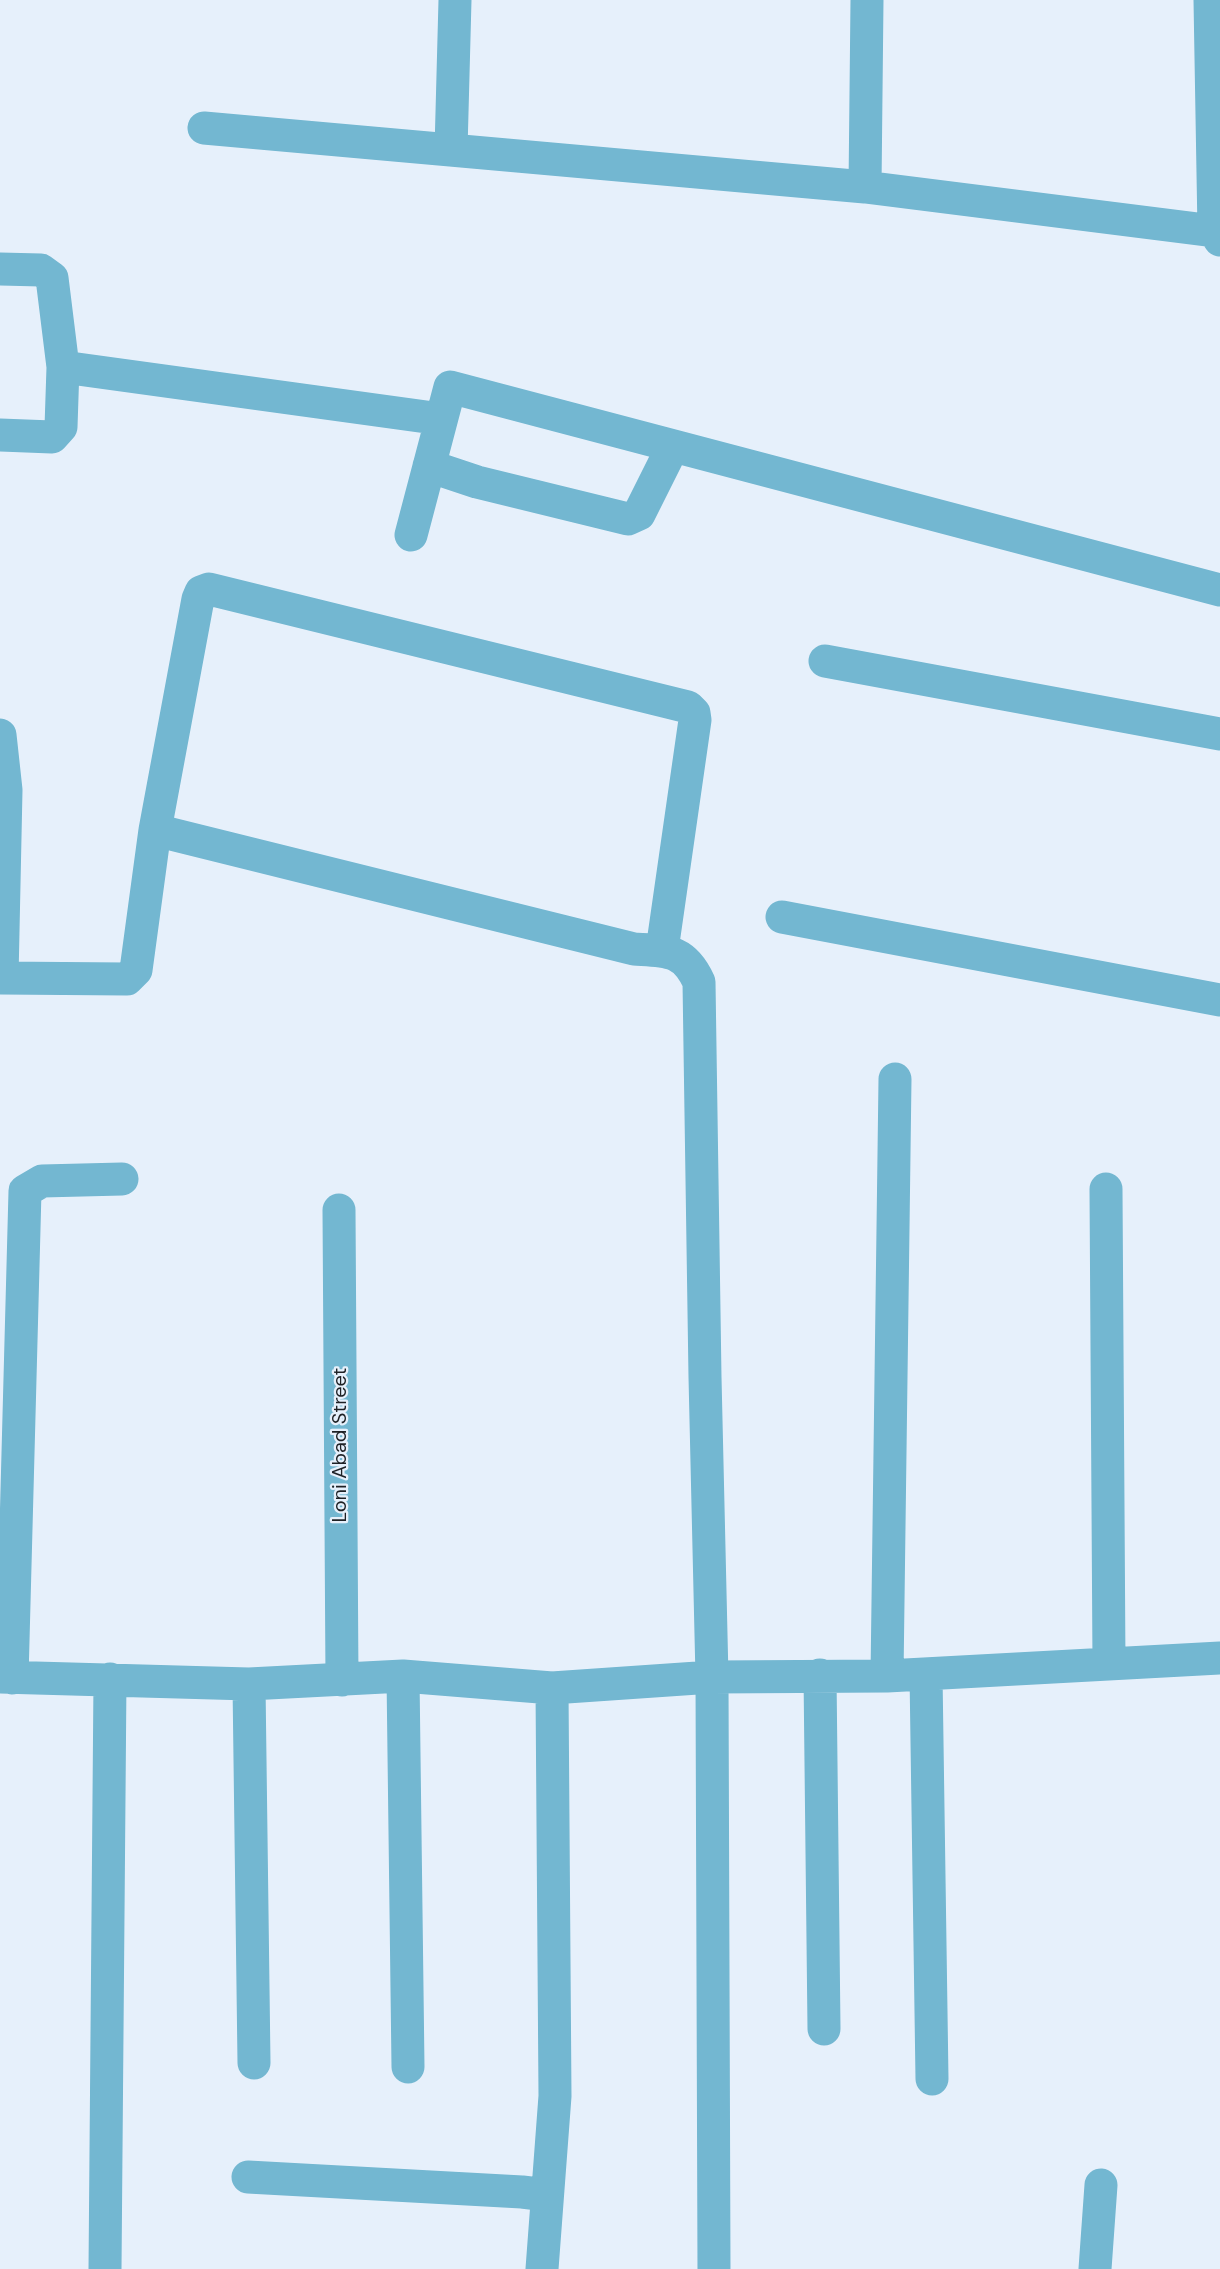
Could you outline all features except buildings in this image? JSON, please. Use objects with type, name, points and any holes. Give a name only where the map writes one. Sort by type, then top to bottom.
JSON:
[{"type":"street","points":[[451,150],[455,0]]},
{"type":"street","points":[[865,187],[867,0]]},
{"type":"street","points":[[204,128],[865,187],[1217,236],[1210,0]]},
{"type":"street","points":[[0,269],[41,270],[52,278],[63,367],[61,428],[52,437],[0,435]]},
{"type":"street","points":[[63,367],[441,419]]},
{"type":"street","points":[[411,535],[450,387],[1220,590]]},
{"type":"street","points":[[429,466],[477,482],[628,519],[639,514],[673,446]]},
{"type":"street","points":[[0,735],[3,790],[1,978],[127,979],[136,970],[155,830],[198,598],[201,592],[209,589],[688,706],[694,713],[695,720],[662,951]]},
{"type":"street","points":[[825,661],[1220,734]]},
{"type":"street","points":[[155,830],[634,949],[662,951],[681,956],[692,966],[699,982],[712,1677],[714,2269]]},
{"type":"street","points":[[782,917],[1220,1000]]},
{"type":"street","points":[[886,1676],[895,1079]]},
{"type":"street","points":[[122,1179],[42,1181],[25,1191],[6,1678],[249,1684],[403,1676],[552,1688],[712,1677],[886,1676],[1220,1658]]},
{"type":"street","points":[[1106,1189],[1110,1664]]},
{"type":"street","name":"Loni Abad Street","points":[[339,1210],[342,1680]]},
{"type":"street","points":[[926,1674],[932,2079]]},
{"type":"street","points":[[820,1675],[824,2029]]},
{"type":"street","points":[[403,1676],[408,2067]]},
{"type":"street","points":[[105,2269],[110,1679]]},
{"type":"street","points":[[249,1684],[254,2063]]},
{"type":"street","points":[[542,2269],[555,2096],[552,1688]]},
{"type":"street","points":[[248,2177],[547,2195]]},
{"type":"street","points":[[1095,2269],[1101,2185]]}]
